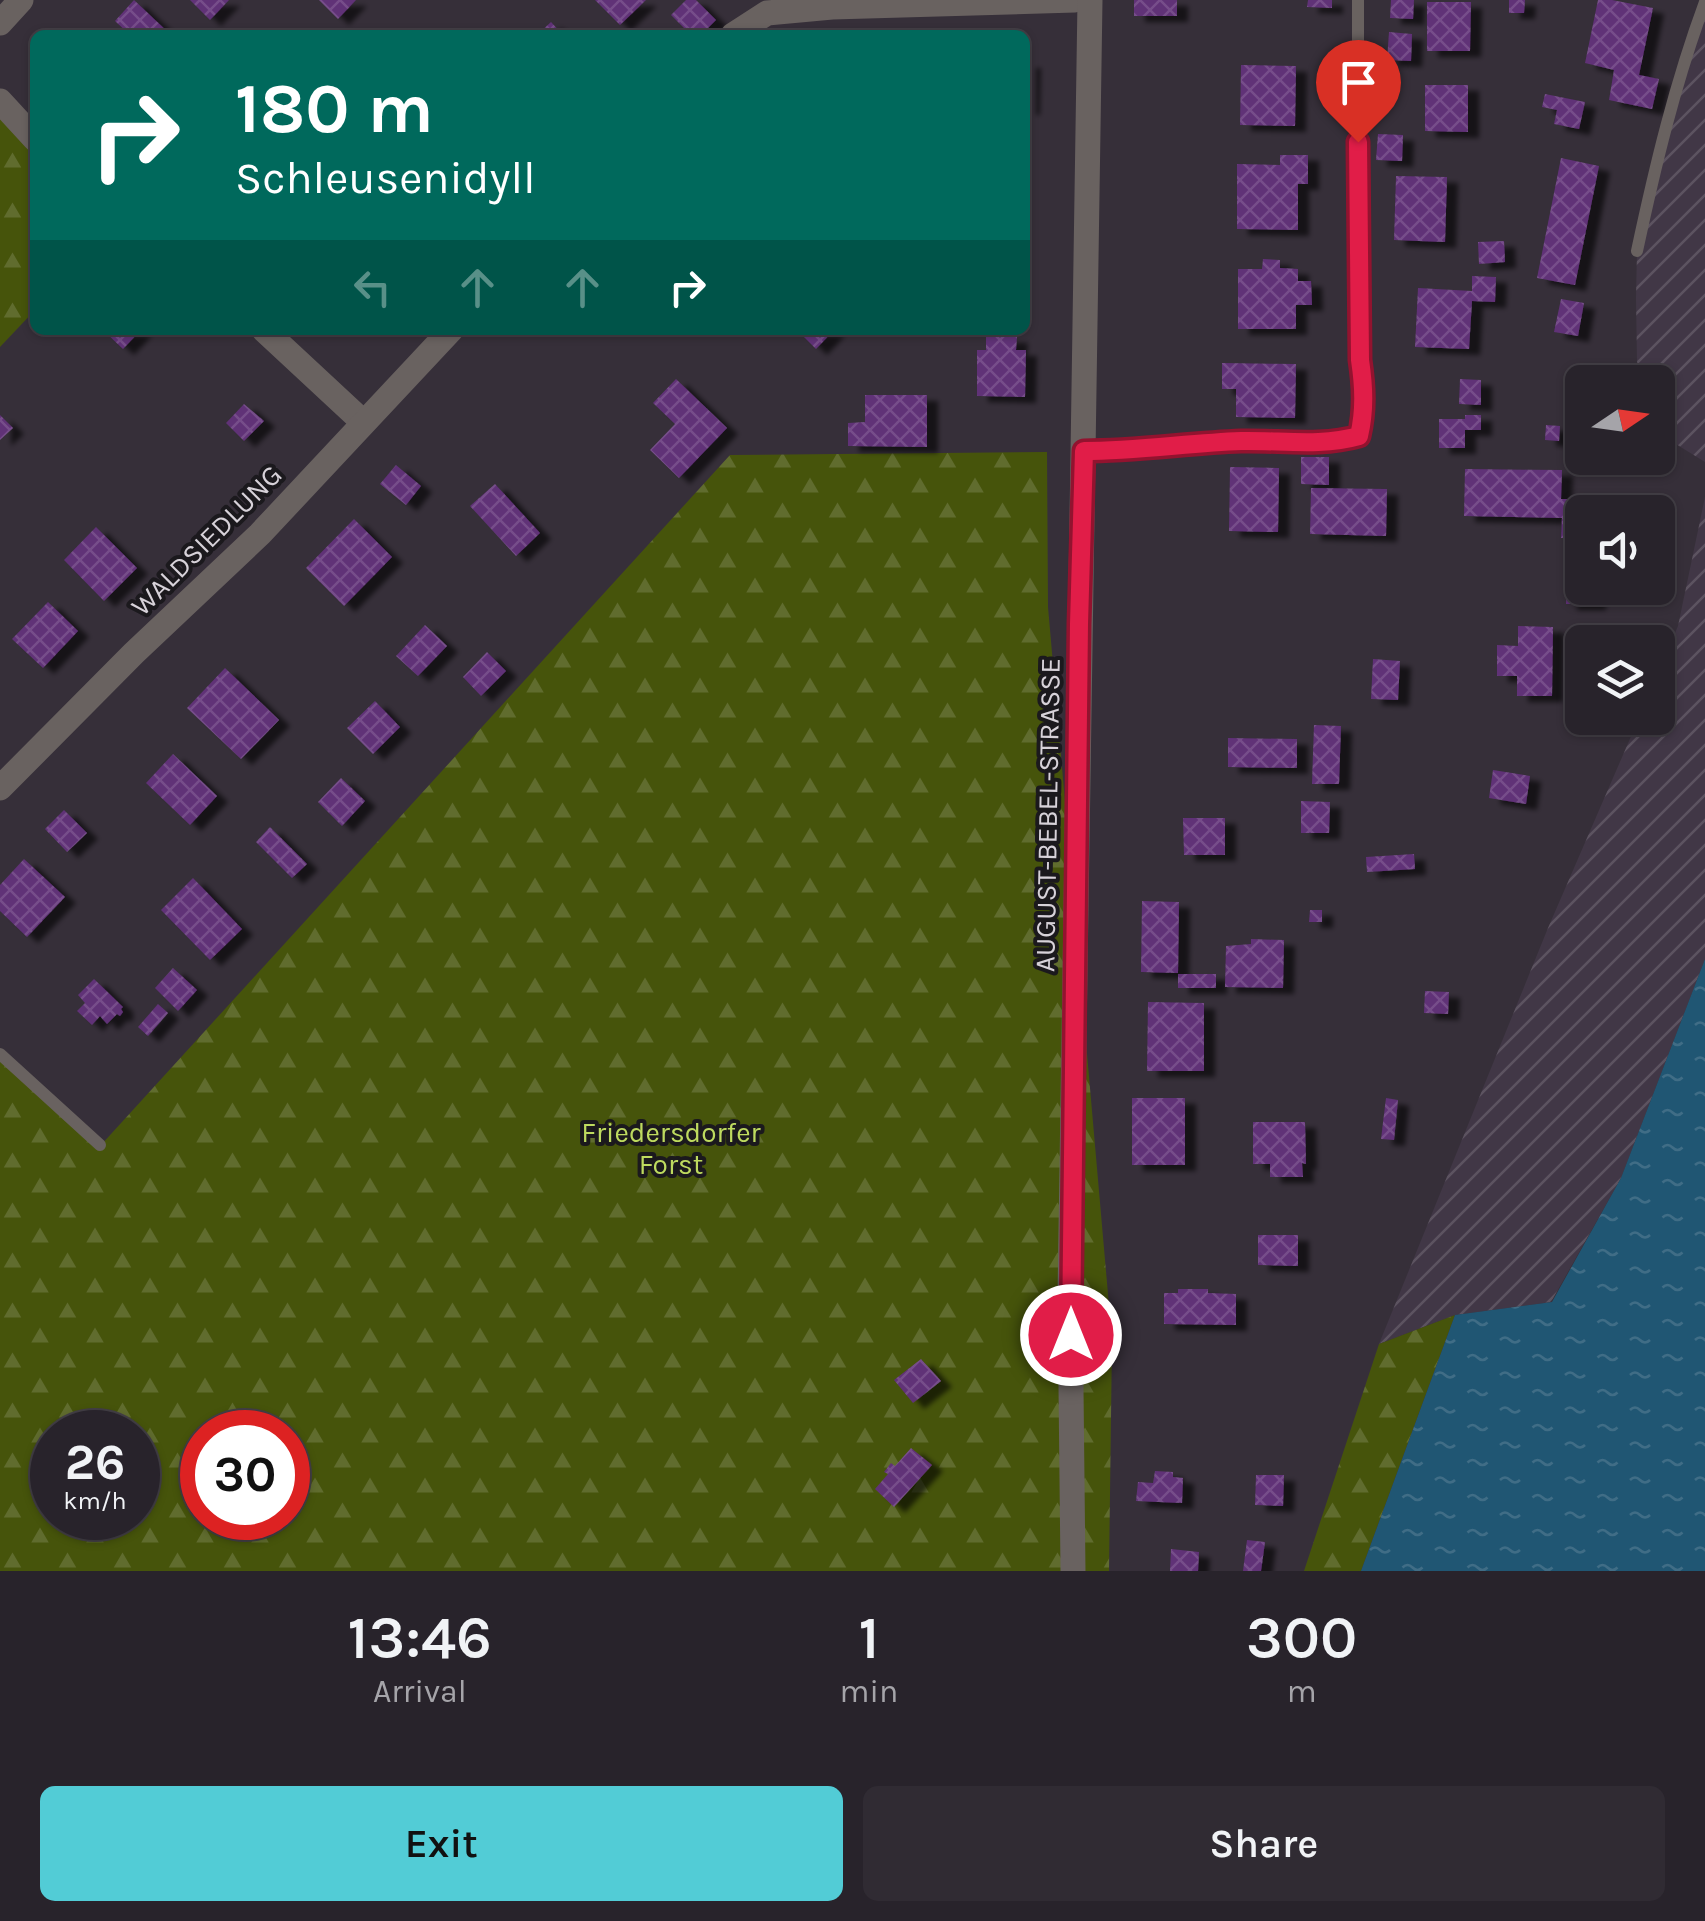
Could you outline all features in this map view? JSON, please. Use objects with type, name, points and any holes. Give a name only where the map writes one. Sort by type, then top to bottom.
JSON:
[{"type":"street","points":[[0,23],[21,0]]},
{"type":"street","points":[[741,30],[768,12],[832,6],[1075,0]]},
{"type":"street","name":"AUGUST-BEBEL-STRASSE","points":[[1073,1571],[1070,1296],[1090,0]]},
{"type":"street","points":[[0,101],[30,134]]},
{"type":"street","points":[[269,335],[363,422]]},
{"type":"street","name":"WALDSIEDLUNG","points":[[0,788],[260,534],[446,335]]},
{"type":"lane","points":[[1084,451],[1245,441],[1338,442],[1359,436],[1364,390],[1358,284],[1358,0]]},
{"type":"lane","points":[[1637,251],[1656,164],[1705,2]]},
{"type":"lane","points":[[0,1054],[100,1145]]},
{"type":"shaded area","points":[[1705,2],[1705,462],[1675,443],[1675,365],[1638,365],[1637,251]]},
{"type":"shaded area","points":[[1705,497],[1705,959],[1621,1178],[1551,1302],[1455,1315],[1379,1344],[1548,928],[1632,735],[1675,735],[1678,626]]},
{"type":"green space","points":[[0,101],[30,134],[30,315],[0,347]]},
{"type":"green space","name":"Friedersdorfer Forst","points":[[1047,452],[1048,607],[1112,1340],[1109,1571],[0,1571],[0,1054],[101,1145],[730,455]]},
{"type":"green space","points":[[1455,1315],[1361,1571],[1304,1571],[1379,1344]]},
{"type":"water","points":[[1705,959],[1705,1571],[1361,1571],[1455,1315],[1552,1302],[1621,1178]]},
{"type":"building","points":[[134,0],[166,30],[125,30],[115,21]]},
{"type":"building","points":[[190,0],[229,0],[210,20]]},
{"type":"building","points":[[319,0],[356,0],[338,19]]},
{"type":"building","points":[[595,0],[646,0],[620,25]]},
{"type":"building","points":[[686,0],[696,0],[716,20],[706,30],[686,30],[671,15]]},
{"type":"building","points":[[1134,0],[1177,0],[1177,16],[1134,16]]},
{"type":"building","points":[[1308,0],[1332,0],[1332,8],[1307,7]]},
{"type":"building","points":[[1391,0],[1414,0],[1413,19],[1390,18]]},
{"type":"building","points":[[1509,0],[1525,0],[1524,13],[1509,13]]},
{"type":"building","points":[[1598,0],[1653,8],[1639,75],[1659,79],[1652,109],[1609,100],[1614,70],[1585,63]]},
{"type":"building","points":[[1427,2],[1471,2],[1470,51],[1427,51]]},
{"type":"building","points":[[551,22],[558,30],[542,30]]},
{"type":"building","points":[[1389,32],[1412,34],[1411,61],[1387,60]]},
{"type":"building","points":[[1241,65],[1296,66],[1295,126],[1240,125]]},
{"type":"building","points":[[1425,85],[1468,85],[1468,132],[1425,131]]},
{"type":"building","points":[[1545,94],[1585,102],[1579,129],[1554,124],[1557,110],[1542,107]]},
{"type":"building","points":[[1378,134],[1403,135],[1402,161],[1376,160]]},
{"type":"building","points":[[1280,155],[1308,155],[1308,184],[1298,184],[1298,230],[1237,229],[1237,164],[1280,165]]},
{"type":"building","points":[[1561,158],[1599,166],[1575,285],[1537,278]]},
{"type":"building","points":[[1396,176],[1447,177],[1445,242],[1394,240]]},
{"type":"building","points":[[1504,241],[1505,262],[1479,264],[1478,242]]},
{"type":"building","points":[[1263,259],[1280,260],[1280,268],[1298,269],[1298,281],[1311,281],[1312,305],[1296,305],[1296,329],[1238,329],[1238,269],[1262,269]]},
{"type":"building","points":[[1472,276],[1496,277],[1495,302],[1472,301],[1469,349],[1415,347],[1418,288],[1472,291]]},
{"type":"building","points":[[1561,299],[1584,303],[1578,336],[1554,332]]},
{"type":"building","points":[[108,335],[136,335],[123,349]]},
{"type":"building","points":[[802,335],[829,335],[816,349]]},
{"type":"building","points":[[986,337],[1017,337],[1016,350],[1026,350],[1025,397],[977,396],[977,350],[986,350]]},
{"type":"building","points":[[1222,363],[1296,364],[1295,418],[1236,417],[1236,389],[1222,389]]},
{"type":"building","points":[[676,379],[727,428],[679,478],[650,450],[675,424],[653,403]]},
{"type":"building","points":[[1460,379],[1481,380],[1481,405],[1459,404]]},
{"type":"building","points":[[865,395],[927,395],[927,447],[848,446],[848,423],[865,422]]},
{"type":"building","points":[[244,404],[264,421],[244,441],[226,423]]},
{"type":"building","points":[[0,415],[13,428],[0,440]]},
{"type":"building","points":[[1465,415],[1481,415],[1481,430],[1465,430],[1465,448],[1439,448],[1439,419],[1465,419]]},
{"type":"building","points":[[1546,425],[1560,426],[1559,441],[1545,440]]},
{"type":"building","points":[[1301,457],[1329,457],[1329,485],[1301,484]]},
{"type":"building","points":[[396,465],[421,486],[406,505],[380,484]]},
{"type":"building","points":[[1230,467],[1279,468],[1278,532],[1229,531]]},
{"type":"building","points":[[1465,469],[1562,470],[1565,538],[1561,538],[1562,518],[1464,516]]},
{"type":"building","points":[[495,484],[540,533],[516,556],[470,506]]},
{"type":"building","points":[[1311,488],[1387,489],[1386,536],[1310,534]]},
{"type":"building","points":[[354,519],[392,557],[344,606],[306,568]]},
{"type":"building","points":[[96,527],[137,568],[104,601],[64,560]]},
{"type":"building","points":[[48,602],[78,631],[43,668],[12,639]]},
{"type":"building","points":[[425,625],[447,646],[418,676],[396,656]]},
{"type":"building","points":[[1518,626],[1553,627],[1552,696],[1517,696],[1517,676],[1497,676],[1497,645],[1518,646]]},
{"type":"building","points":[[487,652],[506,671],[481,696],[463,677]]},
{"type":"building","points":[[1373,659],[1400,661],[1398,700],[1371,699]]},
{"type":"building","points":[[225,668],[279,720],[241,759],[187,708]]},
{"type":"building","points":[[375,701],[400,727],[373,754],[347,728]]},
{"type":"building","points":[[1314,725],[1341,726],[1339,784],[1312,784]]},
{"type":"building","points":[[1228,738],[1297,739],[1297,768],[1228,767]]},
{"type":"building","points":[[173,754],[217,796],[190,825],[146,783]]},
{"type":"building","points":[[1493,770],[1530,776],[1526,804],[1489,798]]},
{"type":"building","points":[[341,778],[365,801],[342,826],[318,802]]},
{"type":"building","points":[[1301,801],[1330,802],[1329,833],[1301,833]]},
{"type":"building","points":[[64,810],[87,833],[67,852],[45,829]]},
{"type":"building","points":[[1183,818],[1225,818],[1225,855],[1184,855]]},
{"type":"building","points":[[270,827],[307,864],[292,878],[256,842]]},
{"type":"building","points":[[1414,854],[1415,869],[1367,872],[1366,857]]},
{"type":"building","points":[[24,859],[65,897],[27,937],[0,911],[0,885]]},
{"type":"building","points":[[193,878],[242,929],[210,960],[161,910]]},
{"type":"building","points":[[1142,901],[1179,902],[1178,973],[1141,972]]},
{"type":"building","points":[[1310,910],[1322,910],[1322,922],[1309,922]]},
{"type":"building","points":[[1251,939],[1284,940],[1283,988],[1225,987],[1226,946],[1251,944]]},
{"type":"building","points":[[173,968],[197,990],[178,1011],[155,988]]},
{"type":"building","points":[[1178,974],[1216,974],[1216,988],[1178,988]]},
{"type":"building","points":[[94,979],[123,1007],[120,1016],[117,1014],[107,1024],[100,1016],[92,1025],[77,1011],[85,1003],[78,995]]},
{"type":"building","points":[[1425,991],[1449,992],[1448,1014],[1424,1013]]},
{"type":"building","points":[[1148,1002],[1204,1003],[1204,1071],[1147,1071]]},
{"type":"building","points":[[158,1004],[168,1013],[148,1036],[138,1027]]},
{"type":"building","points":[[1132,1098],[1185,1098],[1185,1165],[1132,1165]]},
{"type":"building","points":[[1386,1098],[1398,1100],[1394,1140],[1381,1139]]},
{"type":"building","points":[[1253,1122],[1305,1122],[1303,1177],[1270,1177],[1270,1164],[1253,1164]]},
{"type":"building","points":[[1258,1235],[1298,1235],[1298,1266],[1258,1265]]},
{"type":"building","points":[[1178,1289],[1236,1294],[1236,1325],[1164,1324],[1164,1293],[1178,1293]]},
{"type":"building","points":[[921,1359],[941,1381],[913,1403],[894,1380]]},
{"type":"building","points":[[911,1448],[932,1465],[894,1507],[875,1489],[888,1474],[884,1472],[891,1463],[895,1466]]},
{"type":"building","points":[[1155,1471],[1173,1472],[1173,1477],[1183,1478],[1182,1503],[1136,1501],[1138,1482],[1153,1483]]},
{"type":"building","points":[[1256,1475],[1284,1475],[1283,1506],[1255,1505]]},
{"type":"building","points":[[1247,1540],[1265,1542],[1261,1571],[1243,1571]]},
{"type":"building","points":[[1171,1549],[1199,1552],[1198,1571],[1170,1571]]},
{"type":"route","points":[[1071,1335],[1084,451],[1245,441],[1338,442],[1359,436],[1364,390],[1358,284],[1358,142]]}]
